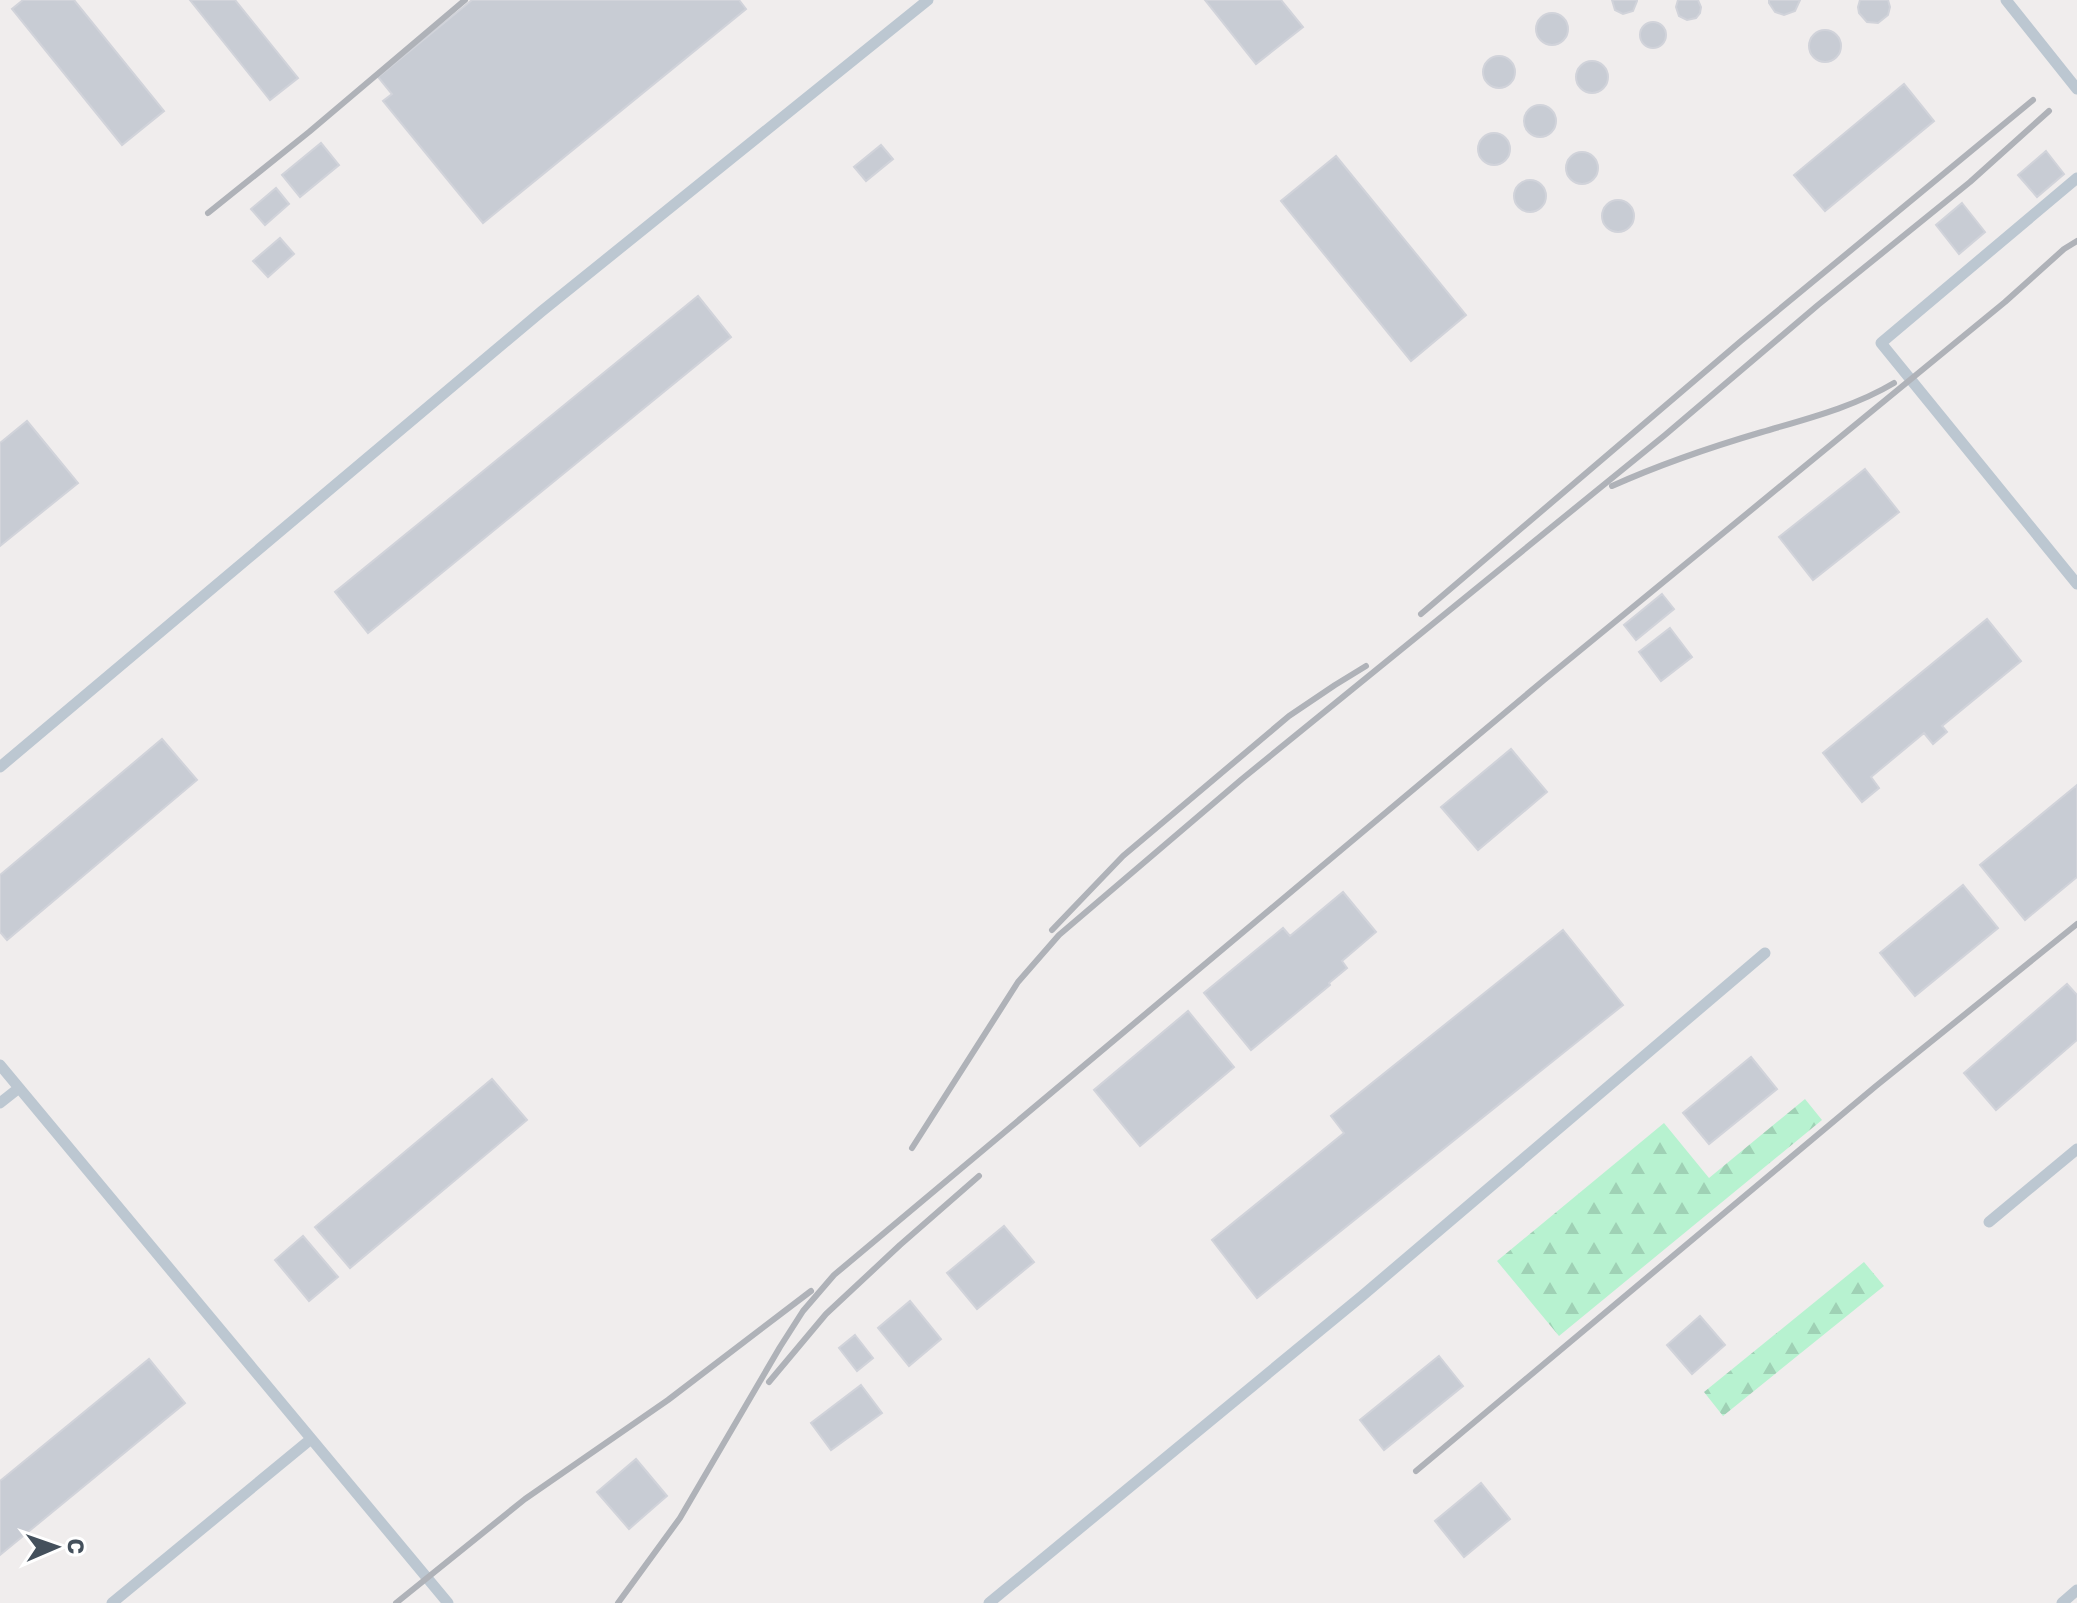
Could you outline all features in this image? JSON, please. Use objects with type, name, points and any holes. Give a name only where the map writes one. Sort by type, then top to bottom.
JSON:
[{"type":"lane","points":[[0,767],[542,311],[928,0]]},
{"type":"lane","points":[[2006,0],[2077,89]]},
{"type":"lane","points":[[2077,178],[1881,343],[2077,584]]},
{"type":"lane","points":[[989,1603],[1362,1296],[1765,953]]},
{"type":"lane","points":[[0,1065],[448,1603]]},
{"type":"lane","points":[[0,1103],[19,1088]]},
{"type":"lane","points":[[1989,1222],[2077,1149]]},
{"type":"lane","points":[[112,1603],[311,1439]]},
{"type":"lane","points":[[2062,1603],[2077,1590]]},
{"type":"green space","points":[[1805,1099],[1822,1120],[1559,1336],[1497,1261],[1664,1123],[1709,1178]]},
{"type":"green space","points":[[1864,1262],[1884,1286],[1723,1416],[1704,1392]]},
{"type":"building","points":[[23,0],[74,0],[164,111],[122,145],[12,9]]},
{"type":"building","points":[[190,0],[235,0],[298,78],[270,100]]},
{"type":"building","points":[[472,0],[739,0],[746,9],[483,223],[383,101],[392,94],[378,77]]},
{"type":"building","points":[[1205,0],[1281,0],[1303,27],[1256,64]]},
{"type":"building","points":[[1612,0],[1637,1],[1633,11],[1623,14],[1615,10]]},
{"type":"building","points":[[1678,0],[1698,0],[1701,7],[1696,18],[1687,20],[1679,16],[1676,7]]},
{"type":"building","points":[[1769,0],[1800,0],[1795,11],[1784,15],[1775,12],[1769,3]]},
{"type":"building","points":[[1860,0],[1888,0],[1888,15],[1878,23],[1867,22],[1859,13]]},
{"type":"building","points":[[1552,13],[1563,18],[1568,29],[1563,40],[1552,45],[1541,40],[1536,29],[1541,18]]},
{"type":"building","points":[[1653,22],[1662,26],[1666,35],[1662,44],[1653,48],[1644,44],[1640,35],[1644,26]]},
{"type":"building","points":[[1825,30],[1836,35],[1841,46],[1836,57],[1825,62],[1814,57],[1809,46],[1814,35]]},
{"type":"building","points":[[1499,56],[1510,61],[1515,72],[1510,83],[1499,88],[1488,83],[1483,72],[1488,61]]},
{"type":"building","points":[[1592,61],[1603,66],[1608,77],[1603,88],[1592,93],[1581,88],[1576,77],[1581,66]]},
{"type":"building","points":[[1904,84],[1934,121],[1825,211],[1794,175]]},
{"type":"building","points":[[1540,105],[1551,110],[1556,121],[1551,132],[1540,137],[1529,132],[1524,121],[1529,110]]},
{"type":"building","points":[[1494,133],[1505,138],[1510,149],[1505,160],[1494,165],[1483,160],[1478,149],[1483,138]]},
{"type":"building","points":[[321,143],[339,165],[300,197],[282,175]]},
{"type":"building","points":[[881,145],[893,159],[866,181],[854,167]]},
{"type":"building","points":[[2046,151],[2064,174],[2037,197],[2018,175]]},
{"type":"building","points":[[1582,152],[1593,157],[1598,168],[1593,179],[1582,184],[1571,179],[1566,168],[1571,157]]},
{"type":"building","points":[[1336,156],[1466,315],[1411,361],[1281,201]]},
{"type":"building","points":[[1530,180],[1541,185],[1546,196],[1541,207],[1530,212],[1519,207],[1514,196],[1519,185]]},
{"type":"building","points":[[276,188],[289,204],[265,225],[251,209]]},
{"type":"building","points":[[1618,200],[1629,205],[1634,216],[1629,227],[1618,232],[1607,227],[1602,216],[1607,205]]},
{"type":"building","points":[[1962,203],[1985,232],[1959,254],[1936,225]]},
{"type":"building","points":[[280,238],[294,254],[268,277],[253,261]]},
{"type":"building","points":[[698,296],[731,337],[368,633],[335,592]]},
{"type":"building","points":[[27,421],[78,483],[0,546],[0,443]]},
{"type":"building","points":[[1865,469],[1899,512],[1813,580],[1779,537]]},
{"type":"building","points":[[1662,594],[1674,609],[1636,640],[1624,625]]},
{"type":"building","points":[[1987,619],[2021,661],[1942,726],[1947,732],[1933,744],[1924,733],[1871,777],[1879,788],[1862,802],[1823,753]]},
{"type":"building","points":[[1670,628],[1692,657],[1661,681],[1639,652]]},
{"type":"building","points":[[162,739],[197,780],[7,940],[0,932],[0,875]]},
{"type":"building","points":[[1511,749],[1547,792],[1478,850],[1441,807]]},
{"type":"building","points":[[2077,785],[2077,877],[2025,920],[1980,865]]},
{"type":"building","points":[[1963,885],[1998,928],[1915,996],[1880,953]]},
{"type":"building","points":[[1343,892],[1376,932],[1342,961],[1347,968],[1330,985],[1251,1050],[1204,993],[1283,928],[1290,936]]},
{"type":"building","points":[[1563,930],[1623,1005],[1257,1298],[1212,1240],[1344,1133],[1331,1116]]},
{"type":"building","points":[[2067,984],[2077,995],[2077,1040],[1996,1110],[1964,1073]]},
{"type":"building","points":[[1188,1011],[1234,1067],[1140,1146],[1094,1090]]},
{"type":"building","points":[[1751,1057],[1777,1089],[1709,1144],[1683,1113]]},
{"type":"building","points":[[492,1079],[527,1120],[350,1268],[315,1227]]},
{"type":"building","points":[[1004,1226],[1034,1262],[977,1309],[947,1273]]},
{"type":"building","points":[[303,1236],[338,1277],[309,1301],[275,1260]]},
{"type":"building","points":[[910,1301],[941,1339],[909,1366],[878,1328]]},
{"type":"building","points":[[1700,1316],[1725,1345],[1692,1374],[1667,1345]]},
{"type":"building","points":[[855,1335],[873,1358],[857,1371],[839,1348]]},
{"type":"building","points":[[1439,1356],[1463,1386],[1384,1450],[1360,1420]]},
{"type":"building","points":[[149,1359],[185,1403],[0,1555],[0,1481]]},
{"type":"building","points":[[861,1385],[882,1413],[831,1450],[811,1423]]},
{"type":"building","points":[[636,1459],[667,1496],[629,1529],[597,1492]]},
{"type":"building","points":[[1481,1483],[1510,1519],[1464,1557],[1435,1521]]},
{"type":"railway","points":[[208,213],[465,0]]},
{"type":"railway","points":[[1421,614],[1741,341],[2033,100]]},
{"type":"railway","points":[[912,1148],[1018,982],[1059,935],[1242,779],[1970,182],[2049,111]]},
{"type":"railway","points":[[618,1603],[680,1518],[803,1311],[834,1275],[1544,680],[2077,241]]},
{"type":"railway","points":[[1612,486],[1705,450],[1846,406],[1894,383]]},
{"type":"railway","points":[[1052,930],[1123,856],[1289,716],[1366,666]]},
{"type":"railway","points":[[1416,1471],[1876,1086],[2077,924]]},
{"type":"railway","points":[[769,1382],[826,1314],[979,1176]]},
{"type":"railway","points":[[396,1603],[525,1499],[668,1400],[811,1291]]}]
